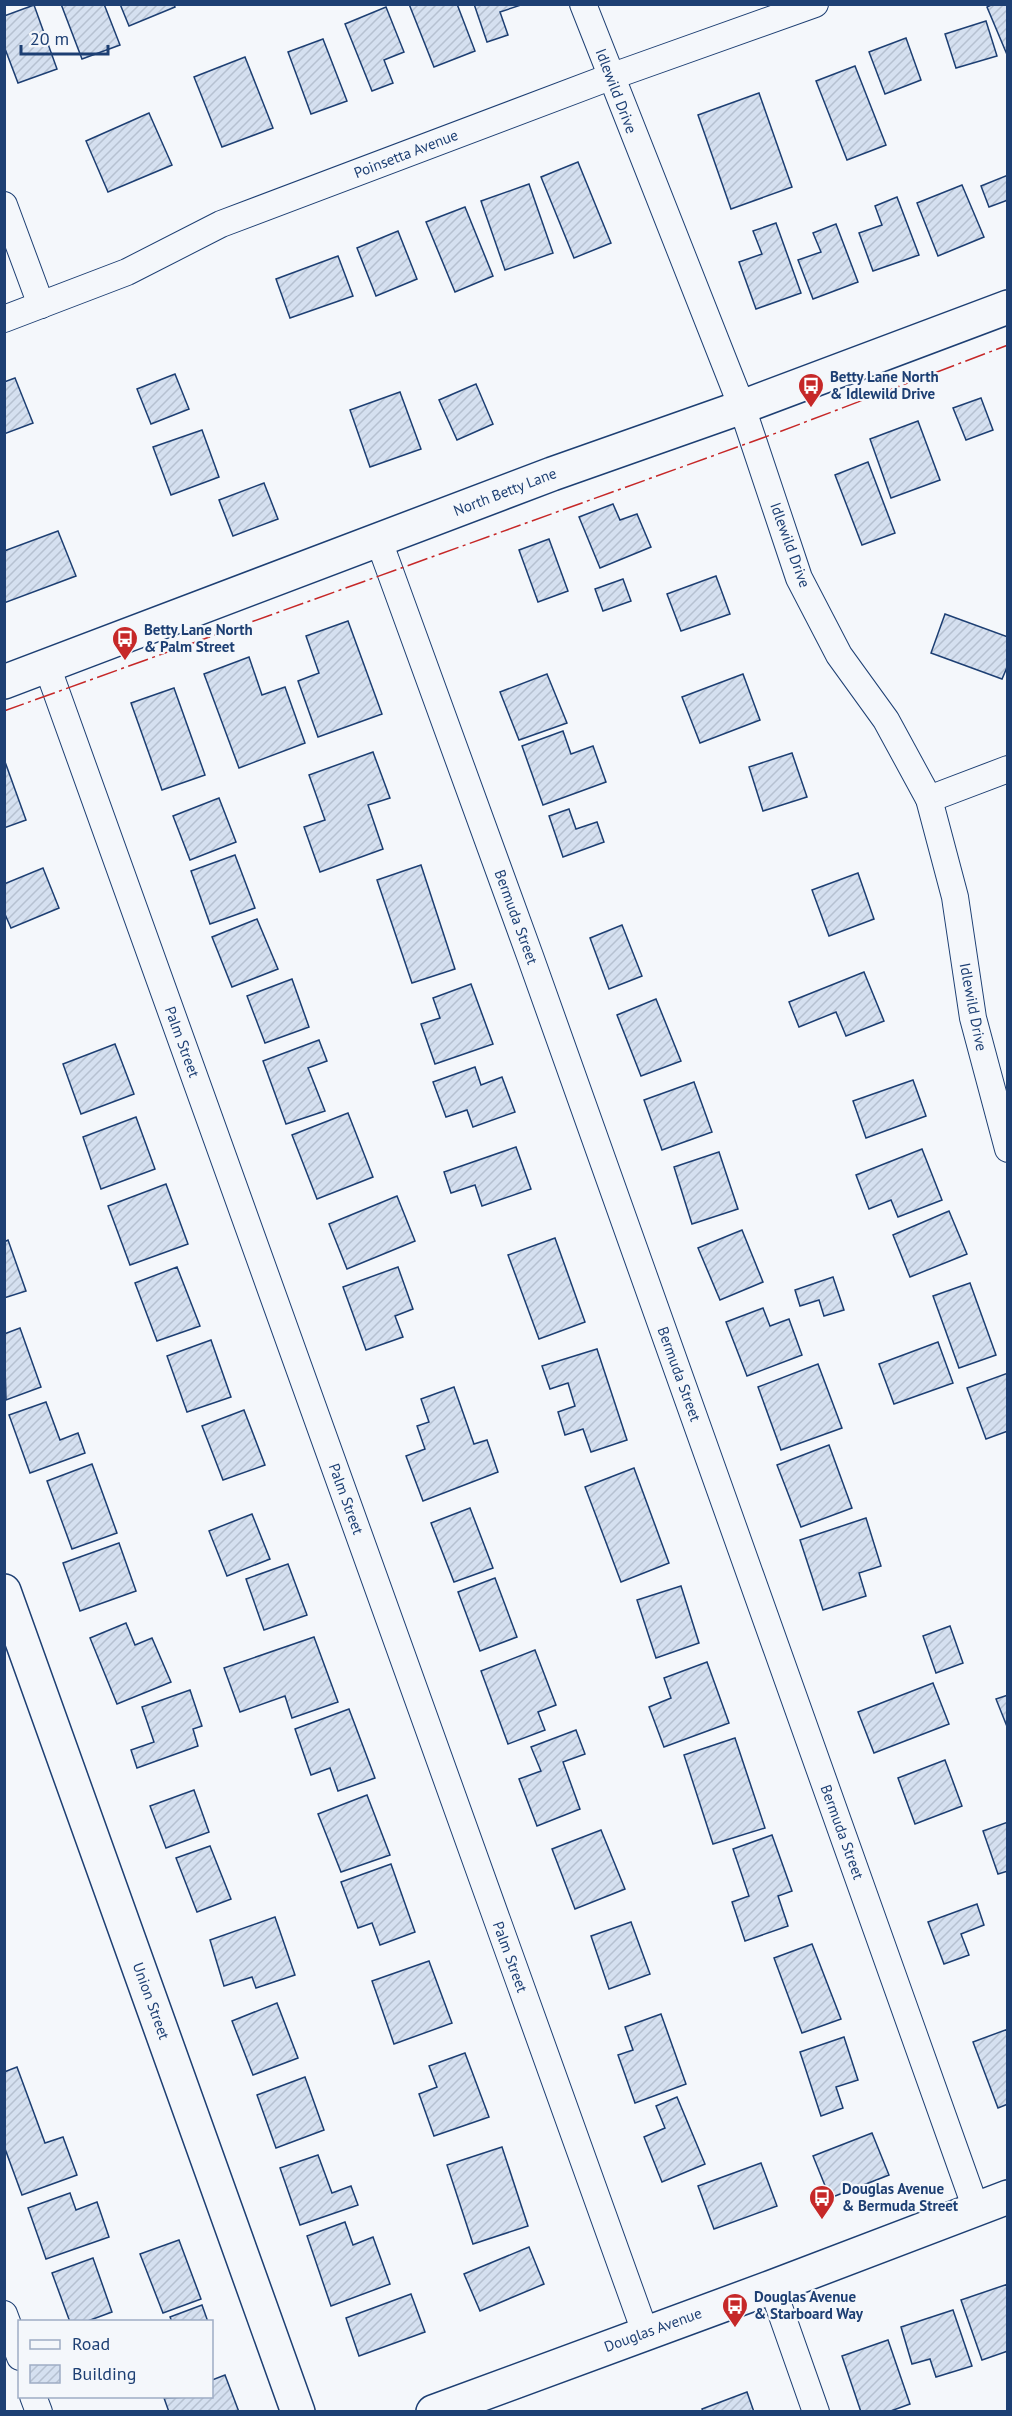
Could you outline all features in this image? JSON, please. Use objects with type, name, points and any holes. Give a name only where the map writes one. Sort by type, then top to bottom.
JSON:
[{"type":"street","name":"Idlewild Drive","points":[[583,4],[742,407],[799,578],[839,655],[886,720],[929,799],[955,897],[973,1017],[1008,1149]]},
{"type":"street","name":"Poinsetta Avenue","points":[[4,319],[127,272],[221,224],[610,77],[815,4]]},
{"type":"street","points":[[4,205],[41,305]]},
{"type":"street","name":"North Betty Lane","points":[[4,682],[552,474],[742,407],[1008,307]]},
{"type":"street","name":"Bermuda Street","points":[[379,541],[526,945],[976,2209]]},
{"type":"street","name":"Palm Street","points":[[47,666],[645,2332]]},
{"type":"street","points":[[929,799],[1008,769]]},
{"type":"street","name":"Union Street","points":[[8,1612],[298,2412]]},
{"type":"street","name":"Douglas Avenue","points":[[433,2412],[1008,2197]]},
{"type":"street","points":[[772,2287],[816,2412]]},
{"type":"street","points":[[4,2314],[18,2352]]},
{"type":"street","points":[[33,2398],[39,2412]]},
{"type":"building","points":[[61,4],[104,4],[120,45],[82,59]]},
{"type":"building","points":[[120,4],[174,4],[175,7],[129,26]]},
{"type":"building","points":[[409,4],[457,4],[475,51],[434,67]]},
{"type":"building","points":[[474,4],[521,5],[500,12],[508,35],[487,42]]},
{"type":"building","points":[[993,4],[1008,4],[1008,57],[987,7]]},
{"type":"building","points":[[34,5],[57,69],[18,83],[4,46],[4,16]]},
{"type":"building","points":[[386,7],[404,52],[384,60],[393,83],[372,91],[345,24]]},
{"type":"building","points":[[986,21],[997,56],[956,68],[945,34]]},
{"type":"building","points":[[906,38],[921,80],[885,94],[869,52]]},
{"type":"building","points":[[323,39],[347,101],[311,114],[288,52]]},
{"type":"building","points":[[245,57],[273,128],[222,147],[194,77]]},
{"type":"building","points":[[855,66],[886,145],[847,160],[816,81]]},
{"type":"building","points":[[759,93],[792,187],[731,209],[698,115]]},
{"type":"building","points":[[149,113],[172,165],[108,192],[86,141]]},
{"type":"building","points":[[578,162],[611,243],[574,258],[541,177]]},
{"type":"building","points":[[1008,175],[1008,200],[989,207],[981,186]]},
{"type":"building","points":[[529,184],[553,253],[505,270],[481,201]]},
{"type":"building","points":[[962,185],[984,237],[938,256],[917,203]]},
{"type":"building","points":[[897,197],[919,255],[873,271],[859,233],[882,225],[875,206]]},
{"type":"building","points":[[465,207],[493,276],[455,292],[426,222]]},
{"type":"building","points":[[776,223],[801,293],[756,309],[739,262],[762,254],[753,231]]},
{"type":"building","points":[[836,224],[858,282],[813,299],[798,260],[821,252],[813,233]]},
{"type":"building","points":[[398,231],[417,279],[376,296],[357,248]]},
{"type":"building","points":[[338,256],[353,296],[290,318],[276,279]]},
{"type":"building","points":[[175,374],[189,409],[151,424],[137,389]]},
{"type":"building","points":[[15,378],[33,423],[4,434],[4,382]]},
{"type":"building","points":[[476,384],[493,424],[457,440],[439,400]]},
{"type":"building","points":[[400,392],[421,449],[370,467],[350,410]]},
{"type":"building","points":[[981,398],[993,430],[966,440],[953,408]]},
{"type":"building","points":[[918,421],[940,480],[891,498],[870,439]]},
{"type":"building","points":[[202,430],[219,477],[171,495],[153,447]]},
{"type":"building","points":[[868,462],[895,533],[862,545],[835,475]]},
{"type":"building","points":[[264,483],[278,519],[233,536],[219,500]]},
{"type":"building","points":[[613,504],[620,520],[637,514],[651,547],[600,568],[579,517]]},
{"type":"building","points":[[58,531],[76,576],[4,603],[4,551]]},
{"type":"building","points":[[549,539],[568,591],[538,602],[519,550]]},
{"type":"building","points":[[716,576],[730,614],[681,631],[667,594]]},
{"type":"building","points":[[623,579],[631,601],[603,611],[595,589]]},
{"type":"building","points":[[945,614],[1008,637],[1008,665],[1002,679],[931,653]]},
{"type":"building","points":[[348,621],[382,714],[318,737],[298,681],[319,673],[306,636]]},
{"type":"building","points":[[249,657],[262,695],[285,687],[305,743],[239,768],[204,674]]},
{"type":"building","points":[[547,674],[567,723],[519,740],[500,692]]},
{"type":"building","points":[[743,674],[760,720],[700,743],[682,697]]},
{"type":"building","points":[[174,688],[205,775],[162,790],[131,703]]},
{"type":"building","points":[[563,731],[571,754],[593,746],[606,782],[543,805],[522,746]]},
{"type":"building","points":[[373,752],[390,798],[368,805],[383,849],[320,872],[304,827],[325,820],[309,775]]},
{"type":"building","points":[[792,753],[807,797],[763,811],[749,767]]},
{"type":"building","points":[[4,759],[26,820],[4,828]]},
{"type":"building","points":[[219,798],[236,842],[190,860],[173,816]]},
{"type":"building","points":[[569,809],[576,829],[597,822],[604,842],[563,857],[549,816]]},
{"type":"building","points":[[235,855],[255,908],[210,924],[191,871]]},
{"type":"building","points":[[421,865],[455,969],[412,983],[377,880]]},
{"type":"building","points":[[43,868],[59,908],[11,928],[4,912],[4,884]]},
{"type":"building","points":[[858,873],[874,919],[829,936],[812,890]]},
{"type":"building","points":[[257,919],[278,969],[232,987],[212,937]]},
{"type":"building","points":[[622,925],[642,976],[609,989],[590,938]]},
{"type":"building","points":[[864,972],[884,1021],[846,1036],[836,1012],[799,1027],[789,1002]]},
{"type":"building","points":[[292,979],[309,1027],[265,1043],[247,996]]},
{"type":"building","points":[[471,984],[493,1044],[435,1064],[421,1024],[440,1018],[433,998]]},
{"type":"building","points":[[656,999],[681,1061],[641,1076],[617,1015]]},
{"type":"building","points":[[319,1040],[327,1061],[308,1068],[325,1111],[286,1124],[263,1061]]},
{"type":"building","points":[[115,1044],[134,1094],[81,1114],[63,1064]]},
{"type":"building","points":[[475,1067],[481,1085],[502,1077],[515,1112],[473,1127],[467,1110],[446,1117],[433,1082]]},
{"type":"building","points":[[913,1080],[926,1116],[866,1138],[853,1101]]},
{"type":"building","points":[[694,1082],[712,1132],[662,1150],[644,1100]]},
{"type":"building","points":[[348,1113],[373,1177],[317,1199],[292,1135]]},
{"type":"building","points":[[136,1117],[155,1169],[101,1189],[83,1137]]},
{"type":"building","points":[[516,1147],[531,1189],[482,1206],[475,1185],[451,1193],[444,1172]]},
{"type":"building","points":[[922,1149],[942,1200],[898,1217],[891,1200],[869,1209],[856,1175]]},
{"type":"building","points":[[719,1152],[738,1209],[692,1224],[674,1167]]},
{"type":"building","points":[[166,1184],[188,1244],[130,1265],[108,1206]]},
{"type":"building","points":[[397,1196],[415,1241],[347,1269],[329,1224]]},
{"type":"building","points":[[949,1211],[967,1254],[910,1277],[893,1235]]},
{"type":"building","points":[[742,1230],[763,1282],[720,1300],[698,1248]]},
{"type":"building","points":[[555,1238],[585,1322],[539,1339],[508,1255]]},
{"type":"building","points":[[8,1240],[26,1291],[4,1298],[4,1242]]},
{"type":"building","points":[[177,1267],[200,1326],[157,1341],[135,1283]]},
{"type":"building","points":[[398,1267],[413,1309],[395,1316],[403,1337],[366,1350],[343,1287]]},
{"type":"building","points":[[833,1277],[844,1310],[824,1316],[819,1300],[800,1306],[795,1290]]},
{"type":"building","points":[[970,1283],[996,1355],[959,1368],[933,1296]]},
{"type":"building","points":[[763,1308],[770,1326],[789,1319],[802,1355],[747,1376],[726,1322]]},
{"type":"building","points":[[20,1328],[41,1387],[6,1400],[4,1334]]},
{"type":"building","points":[[211,1340],[231,1397],[187,1412],[167,1356]]},
{"type":"building","points":[[938,1342],[953,1383],[894,1404],[879,1364]]},
{"type":"building","points":[[597,1349],[627,1440],[591,1452],[583,1429],[565,1435],[558,1412],[575,1406],[568,1383],[550,1389],[542,1366]]},
{"type":"building","points":[[818,1364],[842,1428],[781,1450],[758,1387]]},
{"type":"building","points":[[1008,1373],[1008,1431],[986,1439],[967,1388]]},
{"type":"building","points":[[454,1387],[474,1444],[487,1440],[498,1472],[423,1501],[406,1456],[425,1449],[417,1426],[429,1422],[421,1399]]},
{"type":"building","points":[[46,1402],[60,1440],[78,1433],[85,1453],[30,1473],[9,1415]]},
{"type":"building","points":[[244,1410],[265,1465],[223,1480],[202,1426]]},
{"type":"building","points":[[829,1445],[852,1508],[801,1527],[777,1465]]},
{"type":"building","points":[[92,1464],[117,1533],[72,1549],[47,1481]]},
{"type":"building","points":[[634,1468],[669,1563],[621,1582],[585,1487]]},
{"type":"building","points":[[470,1508],[493,1568],[454,1582],[431,1523]]},
{"type":"building","points":[[252,1514],[270,1559],[227,1576],[209,1531]]},
{"type":"building","points":[[866,1518],[881,1566],[859,1573],[866,1596],[823,1610],[800,1540]]},
{"type":"building","points":[[119,1543],[136,1591],[80,1611],[63,1563]]},
{"type":"building","points":[[288,1564],[307,1615],[264,1630],[246,1579]]},
{"type":"building","points":[[495,1578],[517,1637],[480,1651],[458,1592]]},
{"type":"building","points":[[681,1586],[699,1643],[656,1658],[637,1600]]},
{"type":"building","points":[[126,1623],[135,1645],[152,1638],[171,1682],[117,1704],[90,1638]]},
{"type":"building","points":[[950,1626],[963,1663],[936,1673],[923,1636]]},
{"type":"building","points":[[314,1637],[338,1702],[292,1718],[285,1696],[240,1712],[224,1668]]},
{"type":"building","points":[[535,1650],[556,1705],[538,1712],[545,1730],[508,1744],[481,1671]]},
{"type":"building","points":[[707,1662],[729,1723],[664,1747],[649,1707],[671,1698],[664,1678]]},
{"type":"building","points":[[933,1683],[949,1724],[874,1753],[858,1712]]},
{"type":"building","points":[[190,1690],[202,1726],[193,1729],[198,1746],[137,1768],[131,1750],[154,1742],[142,1707]]},
{"type":"building","points":[[1008,1695],[1008,1729],[996,1699]]},
{"type":"building","points":[[349,1709],[375,1778],[338,1791],[330,1768],[311,1775],[295,1729]]},
{"type":"building","points":[[576,1730],[585,1754],[563,1762],[580,1809],[537,1826],[519,1779],[541,1771],[531,1747]]},
{"type":"building","points":[[735,1738],[765,1828],[713,1844],[684,1755]]},
{"type":"building","points":[[945,1760],[962,1806],[915,1824],[898,1778]]},
{"type":"building","points":[[194,1790],[209,1832],[166,1848],[150,1806]]},
{"type":"building","points":[[367,1795],[390,1855],[341,1872],[318,1814]]},
{"type":"building","points":[[1008,1822],[1008,1871],[998,1874],[983,1831]]},
{"type":"building","points":[[601,1830],[625,1889],[575,1909],[552,1849]]},
{"type":"building","points":[[772,1835],[792,1891],[778,1896],[788,1926],[745,1941],[732,1902],[749,1896],[733,1849]]},
{"type":"building","points":[[210,1846],[231,1899],[197,1912],[176,1858]]},
{"type":"building","points":[[391,1864],[415,1932],[380,1945],[372,1923],[358,1928],[341,1882]]},
{"type":"building","points":[[977,1904],[984,1925],[961,1934],[969,1955],[944,1964],[928,1922]]},
{"type":"building","points":[[275,1917],[295,1975],[256,1988],[252,1977],[224,1986],[210,1940]]},
{"type":"building","points":[[631,1922],[650,1974],[609,1989],[591,1936]]},
{"type":"building","points":[[812,1944],[841,2019],[802,2033],[774,1958]]},
{"type":"building","points":[[429,1961],[452,2023],[394,2044],[372,1981]]},
{"type":"building","points":[[277,2003],[298,2058],[253,2075],[232,2021]]},
{"type":"building","points":[[661,2014],[686,2084],[635,2103],[618,2055],[633,2050],[625,2027]]},
{"type":"building","points":[[1008,2029],[1008,2104],[998,2108],[973,2042]]},
{"type":"building","points":[[844,2037],[858,2080],[836,2087],[843,2108],[821,2116],[800,2052]]},
{"type":"building","points":[[465,2053],[489,2117],[434,2136],[419,2094],[437,2087],[429,2066]]},
{"type":"building","points":[[17,2067],[45,2143],[63,2137],[77,2175],[22,2195],[4,2146],[4,2072]]},
{"type":"building","points":[[305,2077],[324,2130],[276,2148],[257,2095]]},
{"type":"building","points":[[677,2097],[705,2164],[662,2182],[644,2137],[665,2128],[656,2106]]},
{"type":"building","points":[[872,2133],[889,2175],[830,2198],[813,2156]]},
{"type":"building","points":[[502,2147],[528,2226],[473,2244],[447,2165]]},
{"type":"building","points":[[318,2155],[332,2193],[351,2186],[358,2205],[300,2225],[280,2168]]},
{"type":"building","points":[[761,2163],[777,2206],[714,2229],[698,2186]]},
{"type":"building","points":[[70,2193],[76,2210],[97,2202],[109,2237],[46,2259],[28,2208]]},
{"type":"building","points":[[345,2222],[353,2245],[373,2237],[390,2284],[331,2306],[307,2236]]},
{"type":"building","points":[[179,2240],[201,2299],[163,2313],[140,2254]]},
{"type":"building","points":[[529,2247],[544,2284],[480,2311],[464,2274]]},
{"type":"building","points":[[93,2258],[112,2312],[90,2320],[69,2320],[52,2273]]},
{"type":"building","points":[[1008,2284],[1008,2351],[982,2360],[961,2300]]},
{"type":"building","points":[[411,2294],[425,2332],[359,2356],[346,2318]]},
{"type":"building","points":[[202,2305],[207,2320],[171,2320],[170,2317]]},
{"type":"building","points":[[953,2310],[972,2366],[936,2377],[930,2359],[912,2364],[901,2327]]},
{"type":"building","points":[[888,2340],[910,2404],[888,2412],[861,2412],[842,2356]]},
{"type":"building","points":[[225,2375],[239,2412],[169,2412],[164,2398],[213,2398],[213,2380]]},
{"type":"building","points":[[747,2392],[754,2412],[703,2412],[702,2409]]},
{"type":"power","points":[[4,711],[779,432],[1008,345]]},
{"type":"place","name":"Betty Lane North & Idlewild Drive","points":[[811,409]]},
{"type":"place","name":"Betty Lane North & Palm Street","points":[[125,662]]},
{"type":"place","name":"Douglas Avenue & Bermuda Street","points":[[822,2221]]},
{"type":"place","name":"Douglas Avenue & Starboard Way","points":[[735,2329]]}]
